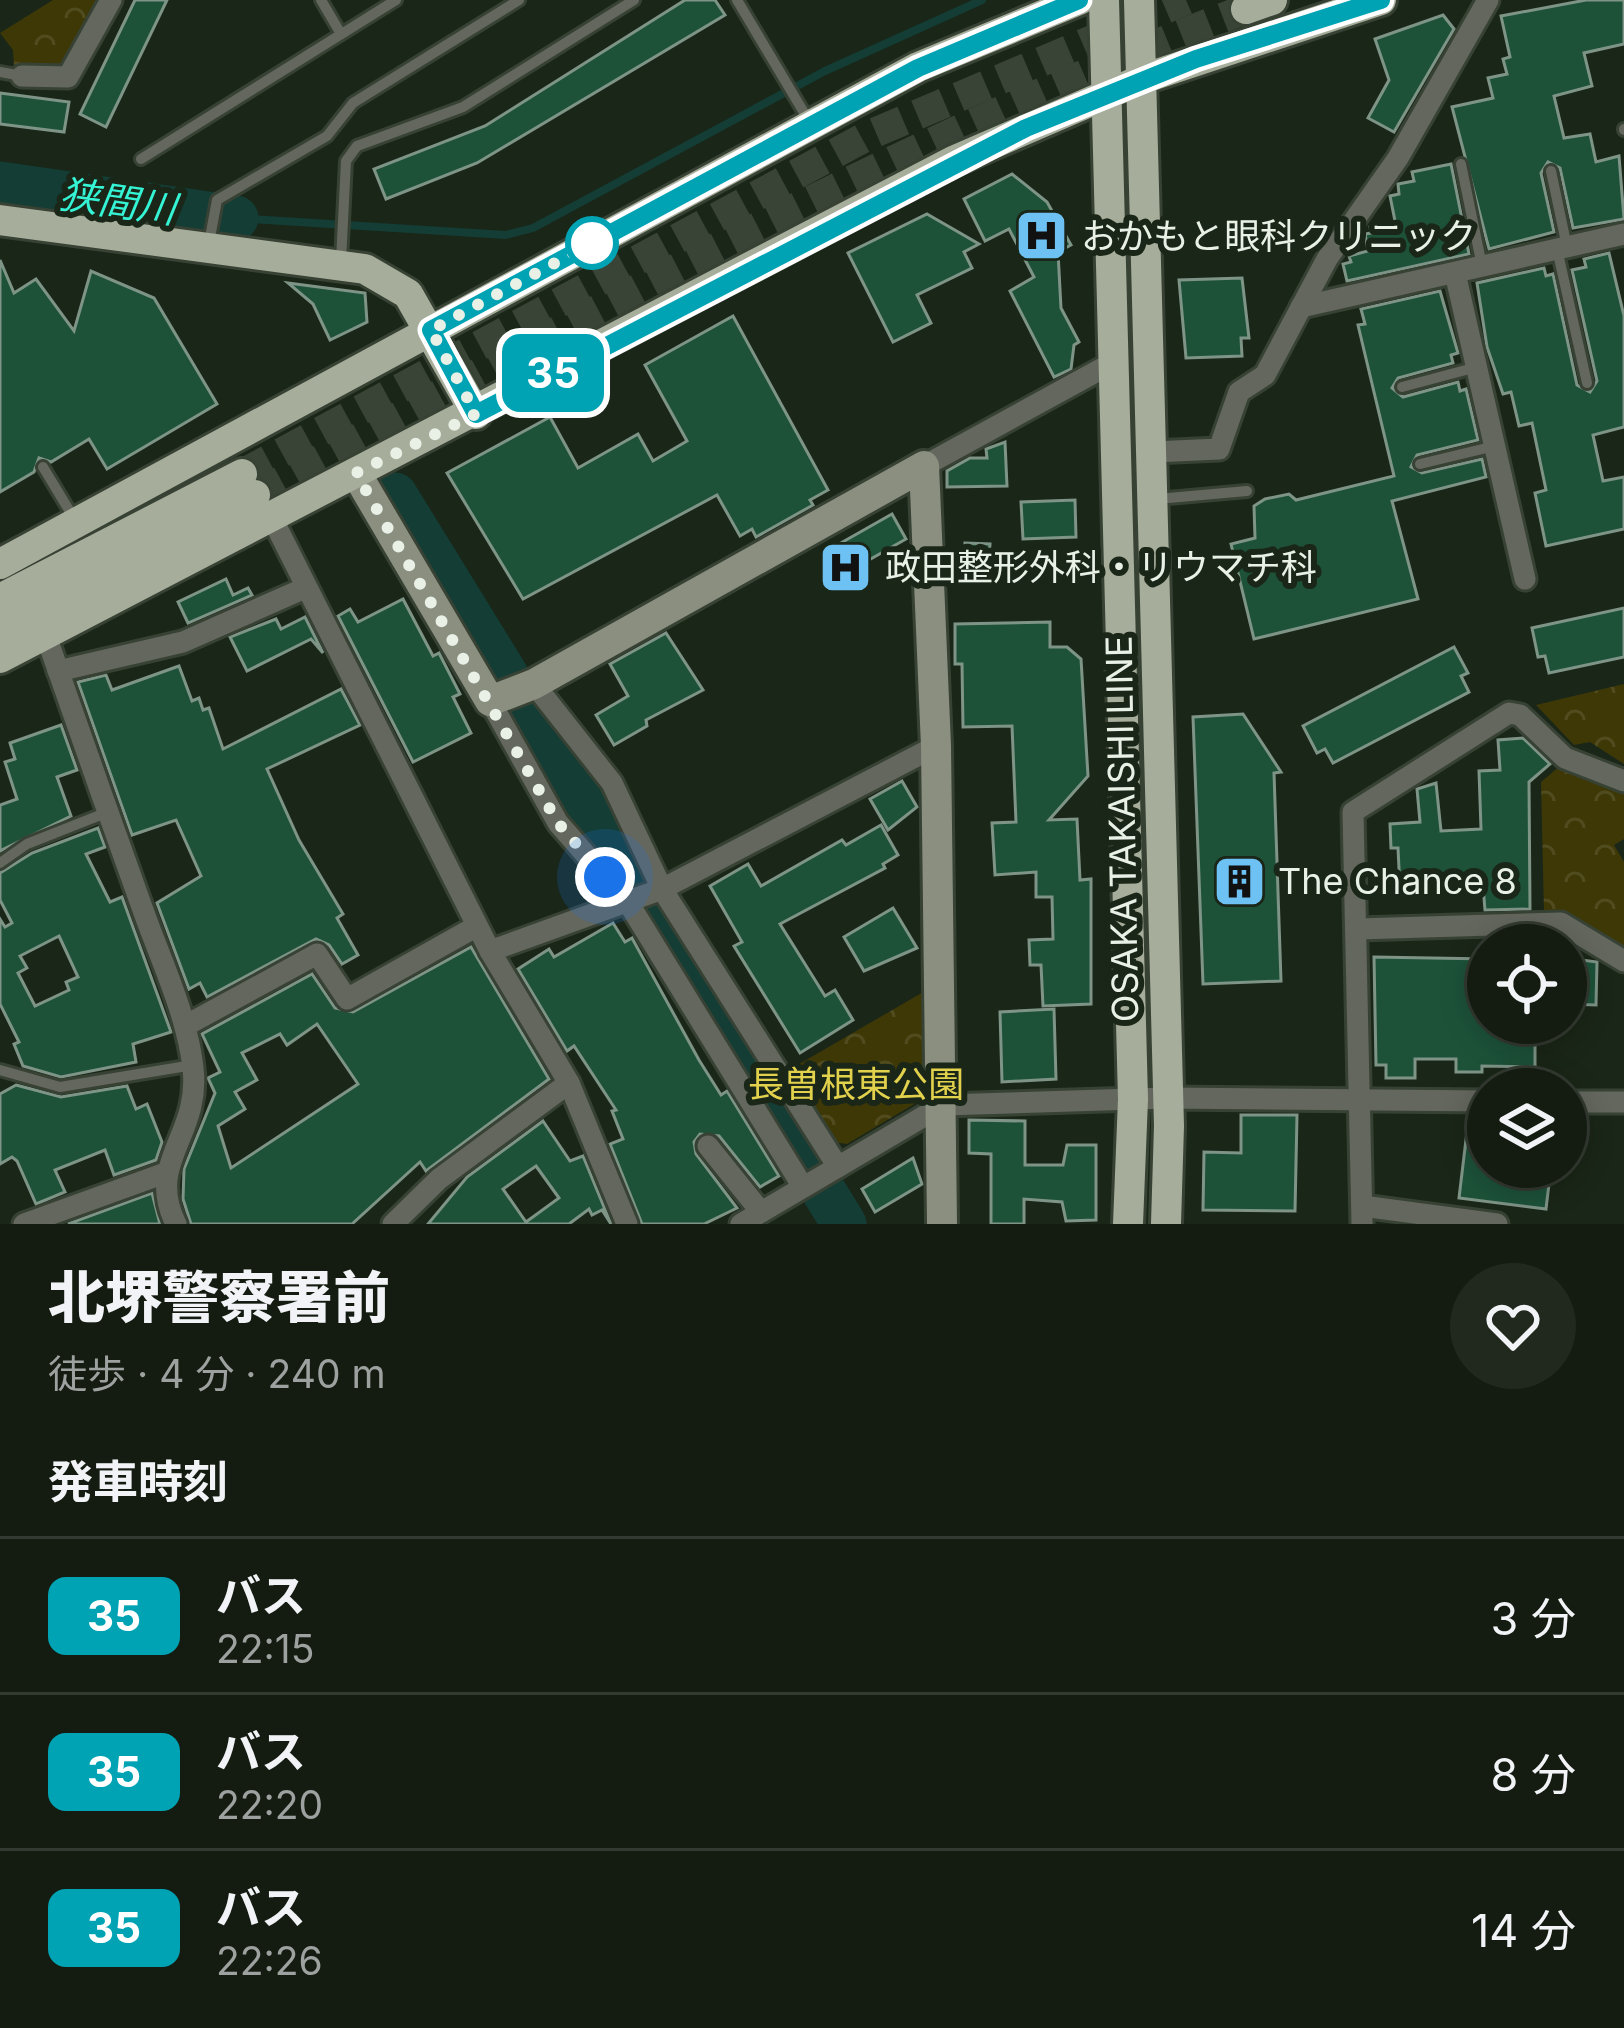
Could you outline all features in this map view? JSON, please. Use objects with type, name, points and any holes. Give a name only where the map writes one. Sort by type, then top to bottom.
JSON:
[{"type":"main road","points":[[2,558],[77,523],[918,68],[1079,0]]},
{"type":"main road","name":"OSAKA TAKAISHI LINE","points":[[1104,0],[1102,94],[1132,1100],[1128,1224]]},
{"type":"main road","name":"OSAKA TAKAISHI LINE","points":[[1139,0],[1145,78],[1166,1224]]},
{"type":"main road","points":[[0,599],[256,496],[356,473],[953,161],[1102,94],[1381,0]]},
{"type":"main road","points":[[0,220],[341,264],[398,283],[431,330],[476,414]]},
{"type":"main road","points":[[0,627],[256,496]]},
{"type":"main road","points":[[0,658],[256,496]]},
{"type":"street","points":[[11,74],[68,77],[111,0]]},
{"type":"street","points":[[1153,452],[1219,449],[1239,392],[1265,376],[1327,259],[1398,158],[1488,0]]},
{"type":"street","points":[[1301,307],[1624,235]]},
{"type":"street","points":[[1455,273],[1525,579]]},
{"type":"street","points":[[513,693],[1112,363]]},
{"type":"street","points":[[925,466],[936,746],[942,1224]]},
{"type":"street","points":[[356,473],[513,693],[612,783],[644,897],[803,1186]]},
{"type":"street","points":[[256,496],[477,926],[569,1083],[627,1224]]},
{"type":"street","points":[[58,671],[183,642],[305,588]]},
{"type":"street","points":[[45,633],[185,1026],[195,1100],[189,1126],[165,1173],[163,1198],[176,1224]]},
{"type":"street","points":[[513,693],[558,823],[644,897],[837,1167]]},
{"type":"street","points":[[1497,1224],[1362,1215],[1353,812],[1510,713],[1520,715],[1565,758],[1624,781]]},
{"type":"street","points":[[490,950],[644,897],[936,746]]},
{"type":"street","points":[[1358,929],[1562,923],[1624,961]]},
{"type":"street","points":[[185,1026],[317,954],[346,999],[477,926]]},
{"type":"street","points":[[393,1224],[439,1179],[569,1083]]},
{"type":"street","points":[[708,1145],[751,1218],[943,1105],[1167,1098],[1467,1101]]},
{"type":"street","points":[[1587,1102],[1624,1102]]},
{"type":"street","points":[[24,1224],[165,1173]]},
{"type":"lane","points":[[321,0],[341,34]]},
{"type":"lane","points":[[141,159],[396,0]]},
{"type":"lane","points":[[208,247],[218,200],[327,136],[353,103],[519,0]]},
{"type":"lane","points":[[341,264],[346,161],[357,146],[463,107],[634,0]]},
{"type":"lane","points":[[737,0],[811,125]]},
{"type":"lane","points":[[1461,164],[1483,266]]},
{"type":"lane","points":[[1551,171],[1587,383]]},
{"type":"lane","points":[[1402,386],[1477,368]]},
{"type":"lane","points":[[1420,464],[1495,446]]},
{"type":"lane","points":[[43,466],[77,523]]},
{"type":"lane","points":[[1154,500],[1247,491]]},
{"type":"lane","points":[[0,863],[28,844],[108,812]]},
{"type":"lane","points":[[0,1070],[60,1087],[193,1065]]},
{"type":"green space","points":[[53,0],[104,0],[82,48],[65,65],[14,66],[13,50],[0,33]]},
{"type":"green space","points":[[1624,684],[1624,764],[1590,742],[1574,745],[1536,705]]},
{"type":"green space","points":[[1560,766],[1624,793],[1624,839],[1614,845],[1624,862],[1624,949],[1564,912],[1544,912],[1541,782]]},
{"type":"green space","name":"長曽根東公園","points":[[925,991],[928,1089],[921,1100],[847,1144],[833,1142],[789,1070]]},
{"type":"building","points":[[135,0],[167,0],[106,127],[80,114]]},
{"type":"building","points":[[685,0],[715,0],[725,15],[477,163],[386,199],[374,169],[485,126]]},
{"type":"building","points":[[1586,0],[1624,0],[1624,44],[1584,53],[1592,86],[1554,96],[1564,138],[1590,134],[1596,162],[1619,156],[1624,219],[1573,228],[1560,168],[1548,162],[1541,173],[1554,232],[1489,249],[1452,107],[1493,98],[1488,78],[1507,74],[1503,59],[1510,57],[1501,16]]},
{"type":"building","points":[[1443,15],[1454,29],[1394,132],[1368,118],[1389,80],[1375,39]]},
{"type":"building","points":[[0,93],[69,102],[64,132],[0,124]]},
{"type":"building","points":[[1451,164],[1469,254],[1347,281],[1343,264],[1351,262],[1349,256],[1368,251],[1365,234],[1371,233],[1370,227],[1395,221],[1390,196],[1399,194],[1398,184],[1414,181],[1412,172]]},
{"type":"building","points":[[1012,174],[1047,202],[1071,245],[1058,252],[1061,308],[1079,342],[1074,345],[1071,369],[1054,377],[1010,291],[1034,277],[1009,229],[985,241],[964,199]]},
{"type":"building","points":[[927,214],[979,244],[964,252],[972,268],[917,295],[931,323],[893,342],[848,253]]},
{"type":"building","points":[[1609,253],[1624,316],[1624,427],[1593,435],[1603,481],[1624,477],[1624,529],[1546,546],[1535,493],[1546,490],[1532,423],[1519,426],[1511,392],[1503,394],[1487,347],[1477,283],[1544,268],[1546,276],[1553,274],[1577,385],[1590,392],[1597,381],[1572,270],[1586,267],[1584,259]]},
{"type":"building","points":[[0,260],[14,293],[36,279],[74,331],[91,271],[154,298],[217,404],[107,469],[89,439],[51,462],[39,458],[34,472],[0,492]]},
{"type":"building","points":[[1242,278],[1249,338],[1241,338],[1242,356],[1186,358],[1179,280]]},
{"type":"building","points":[[288,283],[365,293],[367,322],[330,340],[313,304]]},
{"type":"building","points":[[1440,291],[1458,353],[1451,355],[1453,363],[1398,378],[1392,388],[1403,397],[1458,382],[1460,391],[1466,389],[1478,440],[1417,455],[1411,467],[1422,473],[1482,459],[1486,477],[1392,501],[1418,599],[1254,639],[1231,544],[1255,538],[1254,506],[1265,499],[1289,494],[1296,500],[1394,476],[1358,325],[1365,324],[1361,309]]},
{"type":"building","points":[[733,316],[828,490],[810,500],[813,505],[756,537],[752,529],[740,536],[717,495],[523,599],[447,473],[550,417],[578,468],[638,434],[653,461],[687,441],[645,365]]},
{"type":"building","points":[[1005,442],[1007,486],[947,487],[947,471],[970,458],[987,458],[986,449]]},
{"type":"building","points":[[1075,500],[1076,537],[1023,539],[1021,502]]},
{"type":"building","points":[[892,514],[906,539],[846,573],[832,548]]},
{"type":"building","points":[[965,543],[990,544],[989,566],[965,566]]},
{"type":"building","points":[[226,579],[233,595],[248,588],[252,595],[188,623],[178,602]]},
{"type":"building","points":[[403,599],[433,656],[439,653],[460,694],[453,697],[471,733],[413,762],[338,616],[350,609],[358,622]]},
{"type":"building","points":[[1624,608],[1624,657],[1549,673],[1545,656],[1538,657],[1532,628]]},
{"type":"building","points":[[305,617],[323,653],[311,639],[247,671],[230,637],[276,619],[281,629]]},
{"type":"building","points":[[1050,622],[1050,647],[1067,647],[1081,659],[1088,776],[1049,820],[1077,819],[1080,880],[1091,879],[1091,1004],[1043,1006],[1041,965],[1030,965],[1029,940],[1053,939],[1052,897],[1036,897],[1036,872],[995,875],[992,823],[1016,822],[1012,726],[963,727],[962,664],[955,664],[955,624]]},
{"type":"building","points":[[666,633],[703,690],[646,720],[647,726],[614,745],[596,715],[628,696],[610,664]]},
{"type":"building","points":[[1454,647],[1468,673],[1461,676],[1469,692],[1333,763],[1325,749],[1317,753],[1303,726]]},
{"type":"building","points":[[179,666],[192,701],[199,698],[203,710],[209,708],[223,749],[341,689],[360,725],[267,769],[299,840],[343,914],[337,918],[358,955],[342,964],[329,945],[316,939],[207,997],[200,983],[189,989],[157,903],[201,876],[176,820],[132,835],[78,682],[106,675],[112,690]]},
{"type":"building","name":"The Chance 8","points":[[1243,714],[1281,772],[1274,773],[1281,981],[1203,984],[1193,717]]},
{"type":"building","points":[[61,725],[77,770],[57,777],[71,816],[0,851],[0,805],[17,799],[5,762],[15,759],[10,743]]},
{"type":"building","points":[[1523,738],[1550,764],[1529,782],[1530,909],[1485,910],[1483,886],[1400,889],[1398,848],[1391,848],[1390,824],[1420,822],[1417,789],[1436,783],[1441,831],[1481,829],[1479,771],[1500,770],[1498,740]]},
{"type":"building","points":[[902,781],[917,807],[888,830],[870,799]]},
{"type":"building","points":[[881,825],[898,855],[883,864],[885,868],[780,924],[825,996],[835,990],[853,1020],[800,1053],[734,946],[742,942],[710,886],[748,864],[761,886],[842,840],[846,845]]},
{"type":"building","points":[[98,828],[105,847],[86,854],[110,902],[122,897],[171,1032],[133,1044],[136,1062],[61,1077],[23,1066],[14,1044],[19,1042],[0,1004],[0,919],[5,927],[12,923],[0,900],[0,873],[32,853]],"holes":[[[59,936],[78,977],[66,982],[69,990],[35,1006],[18,973],[27,968],[20,956]]]},
{"type":"building","points":[[893,908],[917,948],[864,971],[844,937]]},
{"type":"building","points":[[613,923],[625,942],[632,938],[699,1060],[721,1095],[727,1091],[779,1176],[760,1187],[719,1136],[700,1134],[694,1142],[696,1154],[737,1208],[704,1224],[642,1224],[610,1144],[623,1139],[612,1111],[616,1110],[574,1046],[567,1051],[518,969],[549,949],[554,957]]},
{"type":"building","points":[[471,947],[549,1079],[426,1171],[420,1162],[352,1224],[191,1224],[183,1199],[184,1169],[215,1093],[208,1078],[220,1072],[202,1034],[312,974],[335,1008],[353,1012]],"holes":[[[317,1024],[358,1084],[231,1168],[218,1126],[245,1109],[235,1092],[257,1080],[242,1053],[280,1034],[287,1045]]]},
{"type":"building","points":[[1374,957],[1467,959],[1467,1044],[1535,1044],[1535,1067],[1482,1066],[1456,1072],[1456,1059],[1415,1059],[1415,1078],[1386,1078],[1386,1065],[1376,1065]]},
{"type":"building","points":[[1587,961],[1597,962],[1596,1005],[1587,1005]]},
{"type":"building","points":[[1054,1009],[1056,1079],[1002,1082],[1000,1012]]},
{"type":"building","points":[[16,1085],[61,1097],[127,1086],[136,1109],[147,1104],[162,1142],[156,1160],[114,1175],[105,1150],[55,1170],[65,1192],[36,1204],[17,1161],[12,1157],[0,1164],[0,1094]]},
{"type":"building","points":[[1241,1115],[1297,1115],[1295,1211],[1203,1210],[1204,1152],[1241,1153]]},
{"type":"building","points":[[969,1120],[1025,1121],[1025,1165],[1063,1165],[1067,1145],[1096,1145],[1096,1220],[1066,1221],[1062,1202],[1024,1199],[1024,1224],[991,1224],[991,1154],[969,1153]]},
{"type":"building","points":[[543,1121],[570,1161],[583,1156],[611,1224],[602,1210],[592,1215],[589,1209],[569,1224],[428,1224],[467,1177]],"holes":[[[536,1166],[559,1198],[526,1222],[503,1189]]]},
{"type":"building","points":[[1467,1131],[1467,1188],[1548,1188],[1546,1209],[1459,1198]]},
{"type":"building","points":[[913,1158],[922,1184],[875,1212],[862,1189]]},
{"type":"building","points":[[152,1193],[160,1224],[68,1224]]},
{"type":"waterway","points":[[236,218],[506,235],[533,228],[825,71],[982,0]]},
{"type":"waterway","name":"狭間川","points":[[0,184],[236,218]]},
{"type":"waterway","points":[[395,495],[844,1224]]},
{"type":"tunnel","points":[[242,474],[867,136],[1186,0]]},
{"type":"tunnel","points":[[255,495],[620,298],[866,174],[991,115],[1246,9]]},
{"type":"bus line","name":"35","points":[[1079,0],[918,68],[431,330],[476,414],[953,161],[1102,94],[1381,0]]},
{"type":"place","name":"おかもと眼科クリニック","points":[[1042,236]]},
{"type":"place","name":"政田整形外科・リウマチ科","points":[[846,567]]},
{"type":"place","name":"The Chance 8","points":[[1239,881]]},
{"type":"route","points":[[592,243],[431,330],[476,414],[356,473],[558,823],[605,877]]}]
